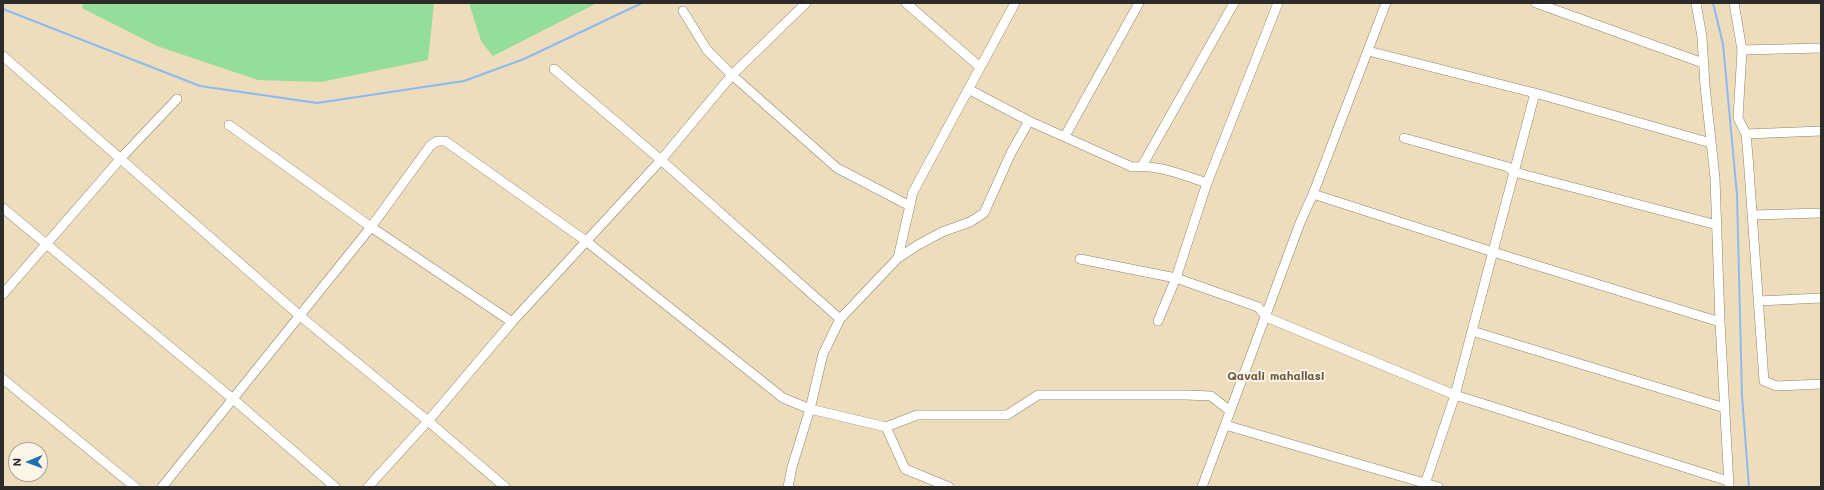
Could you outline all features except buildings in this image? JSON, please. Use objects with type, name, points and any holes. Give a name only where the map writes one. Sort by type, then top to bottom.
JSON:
[{"type":"street","points":[[368,487],[428,421],[512,322],[661,160],[732,75],[806,3]]},
{"type":"street","points":[[906,3],[980,67]]},
{"type":"street","points":[[898,258],[913,192],[1014,3]]},
{"type":"street","points":[[1065,136],[1139,3]]},
{"type":"street","points":[[1142,166],[1234,3]]},
{"type":"street","points":[[1158,321],[1176,278],[1207,183],[1278,3]]},
{"type":"street","points":[[1202,487],[1300,223],[1313,194],[1386,3]]},
{"type":"street","points":[[1536,3],[1703,63]]},
{"type":"street","points":[[1080,259],[1176,278],[1258,307],[1266,317],[1455,395],[1729,484],[1720,322],[1717,225],[1702,37],[1696,3]]},
{"type":"street","points":[[1734,3],[1742,50],[1738,118],[1746,134],[1764,381],[1777,386],[1821,384]]},
{"type":"street","points":[[683,11],[707,50],[732,75],[837,168],[910,206]]},
{"type":"street","points":[[1742,50],[1821,48]]},
{"type":"street","points":[[1368,51],[1535,92],[1711,143]]},
{"type":"street","points":[[3,56],[299,315],[428,421],[505,487]]},
{"type":"street","points":[[554,69],[661,160],[840,319]]},
{"type":"street","points":[[968,89],[1029,121],[1132,167],[1142,166],[1169,170],[1207,183]]},
{"type":"street","points":[[1425,485],[1455,395],[1535,92]]},
{"type":"street","points":[[3,294],[121,158],[177,99]]},
{"type":"street","points":[[788,487],[792,467],[810,409],[824,354],[840,319],[898,258],[942,232],[970,222],[984,213],[1011,152],[1029,121]]},
{"type":"street","points":[[229,125],[371,227],[512,322]]},
{"type":"street","points":[[1746,134],[1821,131]]},
{"type":"street","points":[[1404,138],[1508,167],[1514,172],[1717,225]]},
{"type":"street","points":[[162,487],[371,227],[430,146],[437,140],[445,141],[586,241],[783,398],[810,409],[886,427],[917,415],[1007,415],[1038,395],[1185,394],[1211,396],[1230,411]]},
{"type":"street","points":[[1313,194],[1493,252],[1720,322]]},
{"type":"street","points":[[3,208],[233,399],[334,487]]},
{"type":"street","points":[[1753,214],[1821,213]]},
{"type":"street","points":[[1758,301],[1821,298]]},
{"type":"street","points":[[1472,331],[1725,408]]},
{"type":"street","points":[[3,379],[135,487]]},
{"type":"street","points":[[1225,425],[1425,485],[1438,487]]},
{"type":"street","points":[[886,427],[905,468],[949,487]]},
{"type":"green space","points":[[83,3],[434,3],[428,60],[321,82],[258,80],[157,46],[82,8]]},
{"type":"green space","points":[[469,3],[597,3],[493,56],[481,41]]},
{"type":"waterway","points":[[3,9],[200,86],[317,103],[464,81],[524,59],[642,3]]},
{"type":"waterway","points":[[1713,3],[1723,44],[1737,195],[1742,396],[1749,487]]},
{"type":"district","name":"Qavali mahallasi","points":[[1276,376]]}]
